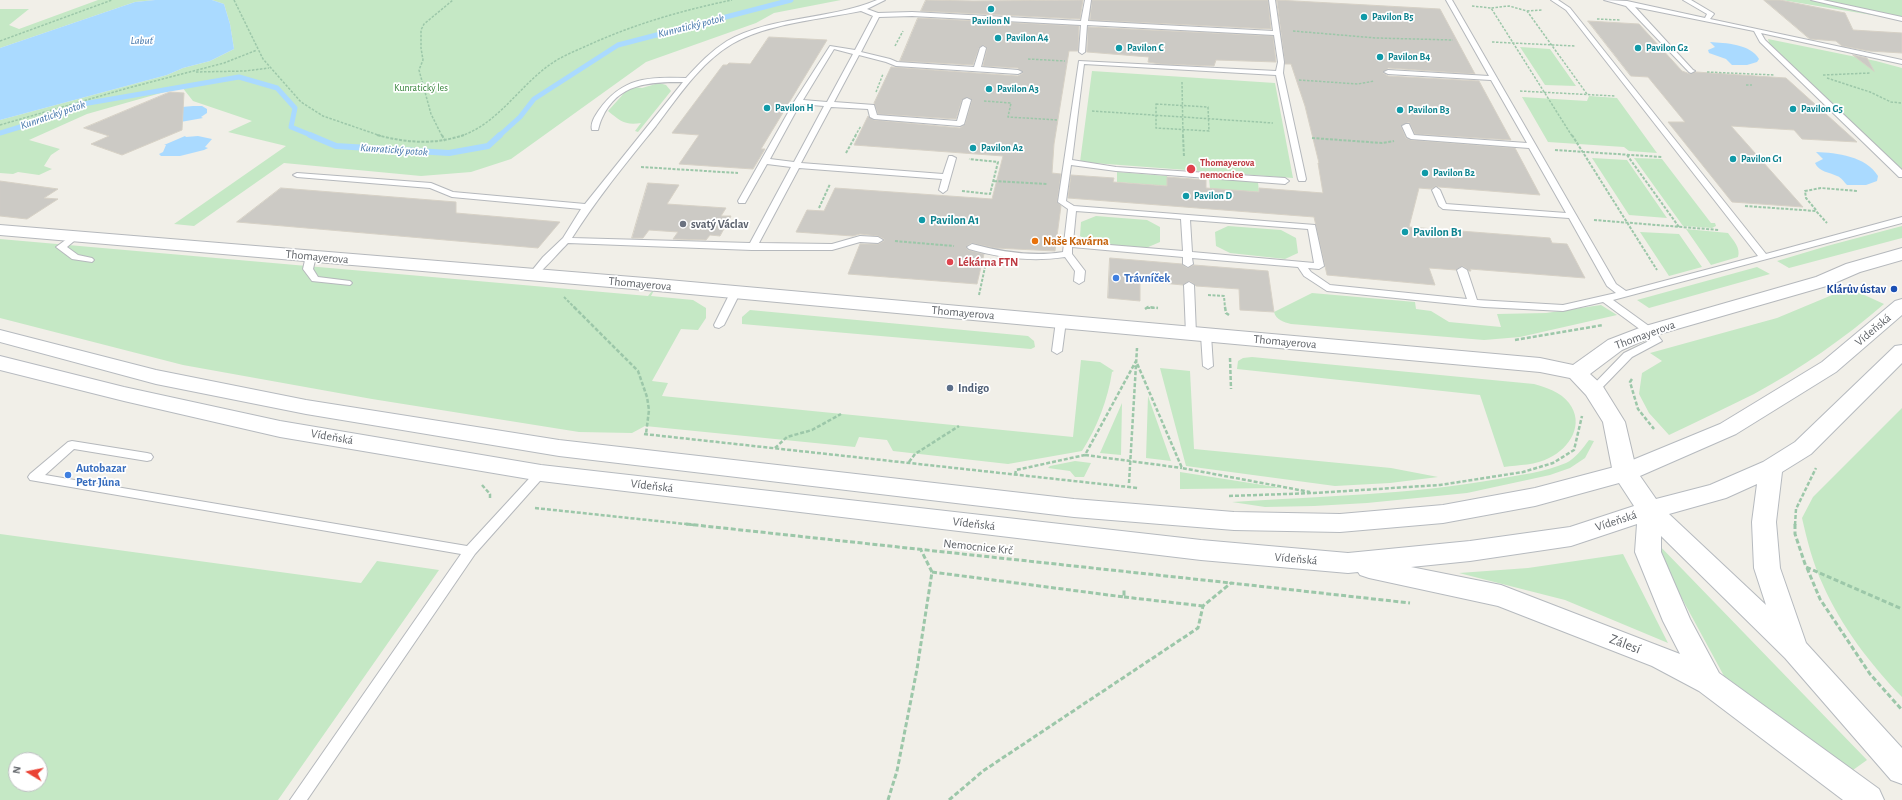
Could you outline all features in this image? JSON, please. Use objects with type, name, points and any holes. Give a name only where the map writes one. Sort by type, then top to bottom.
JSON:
[{"type":"main road","name":"Thomayerova","points":[[0,230],[1061,321],[1540,365],[1577,373],[1615,344],[1649,332],[1823,281],[1853,268],[1902,254]]},
{"type":"main road","name":"Vídeňská","points":[[0,336],[156,377],[306,407],[559,448],[1074,508],[1234,521],[1340,523],[1442,514],[1535,497],[1625,473],[1728,429],[1829,367],[1902,305]]},
{"type":"main road","name":"Vídeňská","points":[[0,363],[124,394],[280,429],[541,473],[1201,550],[1348,563],[1470,551],[1572,536],[1650,510],[1717,492],[1771,468],[1803,448],[1902,351]]},
{"type":"main road","points":[[1577,373],[1594,390],[1616,430],[1625,473],[1650,510],[1795,650],[1902,770]]},
{"type":"main road","points":[[1771,468],[1764,522],[1767,568],[1795,650]]},
{"type":"main road","points":[[1650,510],[1648,552],[1677,620],[1709,682]]},
{"type":"main road","name":"Zálesí","points":[[1348,563],[1501,596],[1662,658],[1709,682],[1868,800]]},
{"type":"lane","points":[[533,275],[546,259],[566,240],[587,207],[688,80],[710,56],[730,42],[766,28],[862,9],[882,0]]},
{"type":"lane","points":[[1082,52],[1084,23],[1088,0]]},
{"type":"lane","points":[[1272,0],[1281,62],[1278,73],[1302,179]]},
{"type":"lane","points":[[1449,0],[1612,286],[1624,294]]},
{"type":"lane","points":[[1554,0],[1568,10],[1763,256]]},
{"type":"lane","points":[[1607,0],[1626,2],[1902,62]]},
{"type":"lane","points":[[1686,0],[1711,14],[1706,20]]},
{"type":"lane","points":[[1814,0],[1902,19]]},
{"type":"lane","points":[[1626,2],[1691,71]]},
{"type":"lane","points":[[862,9],[877,15],[912,14],[1277,33]]},
{"type":"lane","points":[[752,246],[877,15]]},
{"type":"lane","points":[[1756,30],[1762,41],[1902,175]]},
{"type":"lane","points":[[742,201],[798,102],[832,48],[857,52],[888,60],[896,64],[1018,72]]},
{"type":"lane","points":[[977,69],[983,48]]},
{"type":"lane","points":[[972,247],[989,253],[1050,257],[1067,249],[1188,260],[1319,266],[1312,227],[1072,208],[1062,202],[1081,62],[1278,73]]},
{"type":"lane","points":[[1388,72],[1494,78]]},
{"type":"lane","points":[[595,128],[596,118],[617,93],[625,87],[651,81],[688,80]]},
{"type":"lane","points":[[798,102],[871,107],[874,118],[960,124],[967,100]]},
{"type":"lane","points":[[1406,126],[1411,137],[1532,146]]},
{"type":"lane","points":[[943,190],[952,158]]},
{"type":"lane","points":[[766,161],[796,165],[947,176]]},
{"type":"lane","points":[[1068,162],[1116,169],[1285,181]]},
{"type":"lane","points":[[297,174],[431,186],[452,194],[587,207]]},
{"type":"lane","points":[[1436,190],[1443,206],[1573,216]]},
{"type":"lane","points":[[1072,208],[1067,249],[1080,272],[1079,281]]},
{"type":"lane","points":[[1185,217],[1188,260]]},
{"type":"lane","points":[[1301,264],[1307,274],[1327,288],[1474,302],[1563,308],[1665,284],[1763,256],[1902,220]]},
{"type":"lane","points":[[75,236],[61,247],[75,257],[89,260]]},
{"type":"lane","points":[[566,240],[654,244],[832,247],[860,239],[878,240]]},
{"type":"lane","points":[[311,256],[308,269],[315,279],[347,283]]},
{"type":"lane","points":[[1462,270],[1474,302]]},
{"type":"lane","points":[[1189,285],[1199,334],[1208,366]]},
{"type":"lane","points":[[718,325],[734,293]]},
{"type":"lane","points":[[1594,390],[1628,355],[1657,342],[1655,337],[1649,332],[1605,299]]},
{"type":"lane","points":[[1057,351],[1061,321]]},
{"type":"lane","points":[[147,457],[72,445],[34,477],[470,552]]},
{"type":"lane","points":[[298,800],[470,552],[541,473]]},
{"type":"path","points":[[0,41],[112,0]]},
{"type":"path","points":[[234,0],[257,50],[269,68],[285,82],[304,105],[332,119],[376,136],[412,143],[446,141],[467,134],[481,126],[534,77],[560,59],[605,38],[672,14],[732,0]]},
{"type":"path","points":[[446,141],[431,114],[419,70],[423,60],[419,46],[422,36],[421,30],[424,24],[452,0]]},
{"type":"path","points":[[1587,94],[1527,11],[1516,7],[1498,6],[1491,8],[1546,92],[1665,284]]},
{"type":"path","points":[[1277,33],[1292,31],[1376,38],[1598,47]]},
{"type":"path","points":[[0,125],[128,88],[224,63],[257,50]]},
{"type":"path","points":[[1022,58],[1067,61]]},
{"type":"path","points":[[1181,67],[1185,174]]},
{"type":"path","points":[[191,72],[245,71],[269,68]]},
{"type":"path","points":[[1691,71],[1768,75]]},
{"type":"path","points":[[1293,80],[1358,84],[1371,81],[1391,82],[1388,72]]},
{"type":"path","points":[[1797,75],[1871,73]]},
{"type":"path","points":[[1816,75],[1870,92],[1891,102],[1902,103]]},
{"type":"path","points":[[1746,85],[1752,85]]},
{"type":"path","points":[[1516,91],[1638,98]]},
{"type":"path","points":[[967,100],[1012,103],[1008,117],[1059,120]]},
{"type":"path","points":[[1156,104],[1208,108],[1209,131],[1156,128],[1156,115],[1156,104]]},
{"type":"path","points":[[1074,110],[1290,126]]},
{"type":"path","points":[[1548,150],[1685,158]]},
{"type":"path","points":[[1626,154],[1679,227]]},
{"type":"path","points":[[943,190],[990,194],[994,181],[998,162],[952,158]]},
{"type":"path","points":[[620,165],[758,174]]},
{"type":"path","points":[[994,181],[1049,184]]},
{"type":"path","points":[[1839,236],[1806,198],[1805,190],[1821,188],[1857,192]]},
{"type":"path","points":[[1722,204],[1816,211]]},
{"type":"path","points":[[1573,216],[1595,221],[1744,232]]},
{"type":"path","points":[[878,240],[972,247]]},
{"type":"path","points":[[976,301],[989,253]]},
{"type":"path","points":[[554,277],[563,297],[638,371],[647,397],[649,410],[646,434]]},
{"type":"path","points":[[1206,291],[1206,295],[1224,296],[1226,313]]},
{"type":"path","points":[[1129,483],[1137,347]]},
{"type":"path","points":[[1085,455],[1136,361]]},
{"type":"path","points":[[1136,361],[1182,468]]},
{"type":"path","points":[[1230,368],[1232,389]]},
{"type":"path","points":[[1634,376],[1630,382],[1638,409],[1654,429]]},
{"type":"path","points":[[774,448],[787,437],[812,430],[841,414]]},
{"type":"path","points":[[910,462],[915,454],[959,426]]},
{"type":"path","points":[[1221,496],[1314,493],[1440,485],[1523,472],[1553,463],[1574,450],[1580,430]]},
{"type":"path","points":[[652,434],[1140,489]]},
{"type":"path","points":[[1015,475],[1016,470],[1085,455],[1182,468],[1314,493]]},
{"type":"path","points":[[1821,462],[1816,467],[1796,508],[1796,534],[1806,567],[1820,599],[1866,668],[1902,710]]},
{"type":"path","name":"Nemocnice Krč","points":[[724,527],[1415,604]]},
{"type":"path","points":[[888,800],[897,770],[917,669],[932,572],[921,550]]},
{"type":"path","points":[[1806,567],[1902,609]]},
{"type":"path","points":[[932,572],[1124,598],[1203,606]]},
{"type":"path","points":[[949,800],[983,771],[1198,628],[1203,606],[1231,583]]},
{"type":"path","points":[[1124,588],[1124,598]]},
{"type":"green space","points":[[98,0],[155,0],[135,2],[0,48],[0,9],[29,9],[9,25],[19,29]]},
{"type":"green space","name":"Kunratický les","points":[[212,0],[841,0],[774,13],[756,23],[646,62],[511,159],[471,172],[421,176],[284,163],[194,226],[174,224],[286,146],[228,132],[252,121],[193,101],[182,87],[87,114],[29,140],[60,149],[51,155],[44,166],[52,169],[39,175],[18,172],[13,174],[0,173],[0,120],[167,75],[183,68],[210,61],[234,49],[230,24],[224,4]]},
{"type":"green space","points":[[1782,0],[1902,0],[1902,20]]},
{"type":"green space","points":[[1768,39],[1876,61],[1902,68],[1902,170],[1769,43]]},
{"type":"green space","points":[[1520,47],[1550,49],[1576,86],[1545,85]]},
{"type":"green space","points":[[1092,71],[1275,83],[1293,178],[1080,162]]},
{"type":"green space","points":[[659,83],[666,85],[671,91],[638,132],[635,131],[641,123],[631,124],[623,122],[608,111],[626,91],[635,87],[642,88]]},
{"type":"green space","points":[[1589,96],[1617,98],[1657,153],[1629,151],[1624,147],[1548,142],[1522,97],[1587,101]]},
{"type":"green space","points":[[1592,158],[1627,160],[1667,218],[1629,215]]},
{"type":"green space","points":[[1634,158],[1662,159],[1711,223],[1715,223],[1716,226],[1712,228],[1683,226]]},
{"type":"green space","points":[[1117,172],[1167,176],[1167,186],[1117,182]]},
{"type":"green space","points":[[1209,178],[1258,182],[1259,192],[1210,189]]},
{"type":"green space","points":[[1096,216],[1147,220],[1160,227],[1160,242],[1146,248],[1092,243],[1080,236],[1081,222]]},
{"type":"green space","points":[[1228,226],[1281,230],[1296,238],[1298,253],[1285,259],[1230,253],[1216,246],[1215,232]]},
{"type":"green space","points":[[1902,226],[1902,238],[1789,268],[1777,261],[1827,246]]},
{"type":"green space","points":[[1686,229],[1728,233],[1737,247],[1739,254],[1738,257],[1711,265]]},
{"type":"green space","points":[[1640,232],[1679,234],[1702,267],[1669,276]]},
{"type":"green space","points":[[0,239],[648,296],[657,285],[651,296],[693,300],[706,308],[706,318],[698,330],[681,329],[652,381],[668,383],[662,396],[1073,437],[1081,360],[1100,362],[1114,371],[1112,372],[1108,392],[1101,413],[1082,451],[1008,464],[893,451],[887,440],[859,437],[855,447],[645,426],[632,433],[579,432],[372,399],[183,365],[0,318]]},
{"type":"green space","points":[[1757,267],[1770,274],[1649,308],[1637,300]]},
{"type":"green space","points":[[1849,288],[1884,304],[1838,341],[1788,374],[1754,394],[1669,435],[1649,413],[1639,394],[1642,373],[1662,361],[1650,353],[1777,318]]},
{"type":"green space","points":[[1312,293],[1415,302],[1416,309],[1431,311],[1449,322],[1501,327],[1497,314],[1546,313],[1601,305],[1617,315],[1520,337],[1484,340],[1291,324],[1281,320],[1275,315],[1274,312]]},
{"type":"green space","points":[[750,310],[1028,336],[1034,341],[1035,347],[1031,349],[742,324],[742,317]]},
{"type":"green space","points":[[1252,357],[1534,384],[1553,390],[1566,399],[1574,411],[1576,419],[1575,427],[1569,442],[1557,454],[1533,463],[1504,467],[1480,395],[1237,369],[1238,361],[1243,358]]},
{"type":"green space","points":[[1160,368],[1190,371],[1194,449],[1391,468],[1438,477],[1390,483],[1335,486],[1186,466]]},
{"type":"green space","points":[[1148,396],[1171,461],[1146,458]]},
{"type":"green space","points":[[1122,403],[1121,455],[1100,453]]},
{"type":"green space","points":[[1902,408],[1902,697],[1868,658],[1848,630],[1830,600],[1816,569],[1802,518],[1813,497]]},
{"type":"green space","points":[[1589,440],[1594,441],[1585,458],[1570,468],[1550,475],[1467,493],[1367,503],[1314,506],[1265,507],[1232,502],[1399,492],[1515,476],[1541,471],[1566,463],[1576,456]]},
{"type":"green space","points":[[1075,461],[1091,463],[1084,477],[1075,477],[1070,471],[1048,468],[1050,466]]},
{"type":"green space","points":[[1180,472],[1282,488],[1180,489]]},
{"type":"green space","points":[[0,534],[361,583],[377,561],[439,570],[278,800],[0,800]]},
{"type":"green space","points":[[1655,541],[1867,760],[1853,770],[1724,676],[1653,545]]},
{"type":"green space","points":[[1623,554],[1668,643],[1565,600],[1459,573],[1528,568]]},
{"type":"water","name":"Labuť","points":[[155,0],[212,0],[224,4],[230,24],[234,49],[210,61],[183,68],[167,75],[0,120],[0,48],[135,2]]},
{"type":"water","points":[[1710,42],[1744,47],[1755,54],[1759,59],[1757,62],[1747,65],[1732,65],[1726,59],[1709,53],[1708,50],[1715,47]]},
{"type":"water","points":[[202,106],[207,109],[207,113],[201,117],[203,118],[175,123],[182,107]]},
{"type":"water","points":[[185,136],[198,136],[212,139],[205,147],[208,148],[204,150],[180,156],[161,156],[159,154],[163,152],[166,145],[164,145]]},
{"type":"water","points":[[1816,152],[1833,153],[1859,160],[1873,169],[1878,176],[1877,181],[1866,185],[1847,185],[1840,177],[1822,170],[1817,166],[1815,163],[1823,159]]},
{"type":"building","name":"Pavilon N","points":[[926,0],[1083,0],[1080,19],[921,11]]},
{"type":"building","points":[[1092,0],[1268,0],[1271,29],[1090,20]]},
{"type":"building","points":[[1277,0],[1440,9],[1475,74],[1388,68],[1383,73],[1388,76],[1479,81],[1511,140],[1415,134],[1409,122],[1401,126],[1406,138],[1411,140],[1515,148],[1540,195],[1436,186],[1431,189],[1419,188],[1409,227],[1550,238],[1552,243],[1567,244],[1585,278],[1470,269],[1471,271],[1469,271],[1463,266],[1456,270],[1429,268],[1435,285],[1327,275],[1314,217],[1068,198],[1071,175],[1114,178],[1113,182],[1167,186],[1167,177],[1206,180],[1206,188],[1259,192],[1259,188],[1323,193],[1319,163],[1305,106],[1291,64],[1285,64]]},
{"type":"building","points":[[1764,0],[1780,0],[1845,13],[1853,30],[1902,33],[1902,53],[1869,51],[1842,46],[1836,41],[1810,39]]},
{"type":"building","points":[[918,18],[1079,26],[1078,51],[1069,51],[1054,144],[1052,173],[1061,174],[1057,202],[1061,206],[1055,251],[995,248],[971,243],[966,247],[968,250],[984,254],[977,284],[848,274],[860,244],[878,244],[884,241],[884,239],[878,236],[860,234],[853,236],[796,232],[807,210],[824,211],[835,188],[992,199],[1003,156],[854,145],[868,116],[874,120],[960,128],[965,124],[972,100],[968,97],[962,100],[956,119],[878,114],[874,103],[891,67],[1018,76],[1023,73],[1018,68],[983,66],[987,48],[984,45],[979,48],[973,65],[900,61]]},
{"type":"building","points":[[1588,21],[1639,24],[1682,71],[1690,74],[1696,72],[1786,78],[1857,142],[1802,139],[1794,130],[1731,126],[1803,207],[1732,202],[1668,122],[1685,122],[1648,77],[1631,76]]},
{"type":"building","points":[[1088,27],[1273,36],[1276,62],[1216,60],[1214,66],[1160,64],[1148,62],[1149,57],[1087,52]]},
{"type":"building","points":[[769,37],[827,40],[761,149],[765,149],[753,169],[679,164],[699,135],[672,133],[723,65],[727,65],[729,63],[750,64]]},
{"type":"building","points":[[1853,55],[1867,58],[1874,71]]},
{"type":"building","points":[[170,92],[184,93],[182,130],[122,155],[91,144],[109,136],[84,128]]},
{"type":"building","points":[[0,181],[58,189],[44,198],[58,199],[27,219],[0,216]]},
{"type":"building","name":"svatý Václav","points":[[648,183],[679,185],[667,204],[726,208],[721,216],[731,216],[720,236],[710,235],[706,240],[673,239],[678,232],[649,230],[643,238],[632,238]]},
{"type":"building","points":[[281,188],[456,202],[456,213],[560,222],[538,248],[237,222]]},
{"type":"building","points":[[1110,258],[1182,264],[1187,268],[1194,265],[1268,271],[1274,312],[1240,310],[1239,289],[1196,286],[1190,281],[1183,285],[1140,281],[1140,301],[1108,298]]},
{"type":"waterway","name":"Kunratický potok","points":[[499,136],[520,117],[534,99],[618,45],[791,0]]},
{"type":"waterway","name":"Kunratický potok","points":[[0,133],[46,119],[77,105],[239,77],[277,88],[295,108],[291,127],[313,136]]},
{"type":"waterway","name":"Kunratický potok","points":[[310,135],[336,146],[449,153],[488,146],[500,135]]},
{"type":"place","name":"Pavilon N","points":[[991,9]]},
{"type":"place","name":"Pavilon B5","points":[[1364,17]]},
{"type":"place","name":"Pavilon A4","points":[[998,38]]},
{"type":"place","name":"Pavilon C","points":[[1119,48]]},
{"type":"place","name":"Pavilon G2","points":[[1638,48]]},
{"type":"place","name":"Pavilon B4","points":[[1380,57]]},
{"type":"place","name":"Pavilon A3","points":[[989,89]]},
{"type":"place","name":"Pavilon H","points":[[767,108]]},
{"type":"place","name":"Pavilon G5","points":[[1793,109]]},
{"type":"place","name":"Pavilon B3","points":[[1400,110]]},
{"type":"place","name":"Pavilon A2","points":[[973,148]]},
{"type":"place","name":"Pavilon G1","points":[[1733,159]]},
{"type":"place","name":"Thomayerova nemocnice","points":[[1191,169]]},
{"type":"place","name":"Pavilon B2","points":[[1425,173]]},
{"type":"place","name":"Pavilon D","points":[[1186,196]]},
{"type":"place","name":"Pavilon A1","points":[[922,220]]},
{"type":"place","name":"svatý Václav","points":[[683,224]]},
{"type":"place","name":"Pavilon B1","points":[[1405,232]]},
{"type":"place","name":"Naše Kavárna","points":[[1035,241]]},
{"type":"place","name":"Lékárna FTN","points":[[950,262]]},
{"type":"place","name":"Trávníček","points":[[1116,278]]},
{"type":"place","name":"Klárův ústav","points":[[1894,289]]},
{"type":"place","name":"Indigo","points":[[950,388]]},
{"type":"place","name":"Autobazar Petr Jůna","points":[[68,475]]}]
